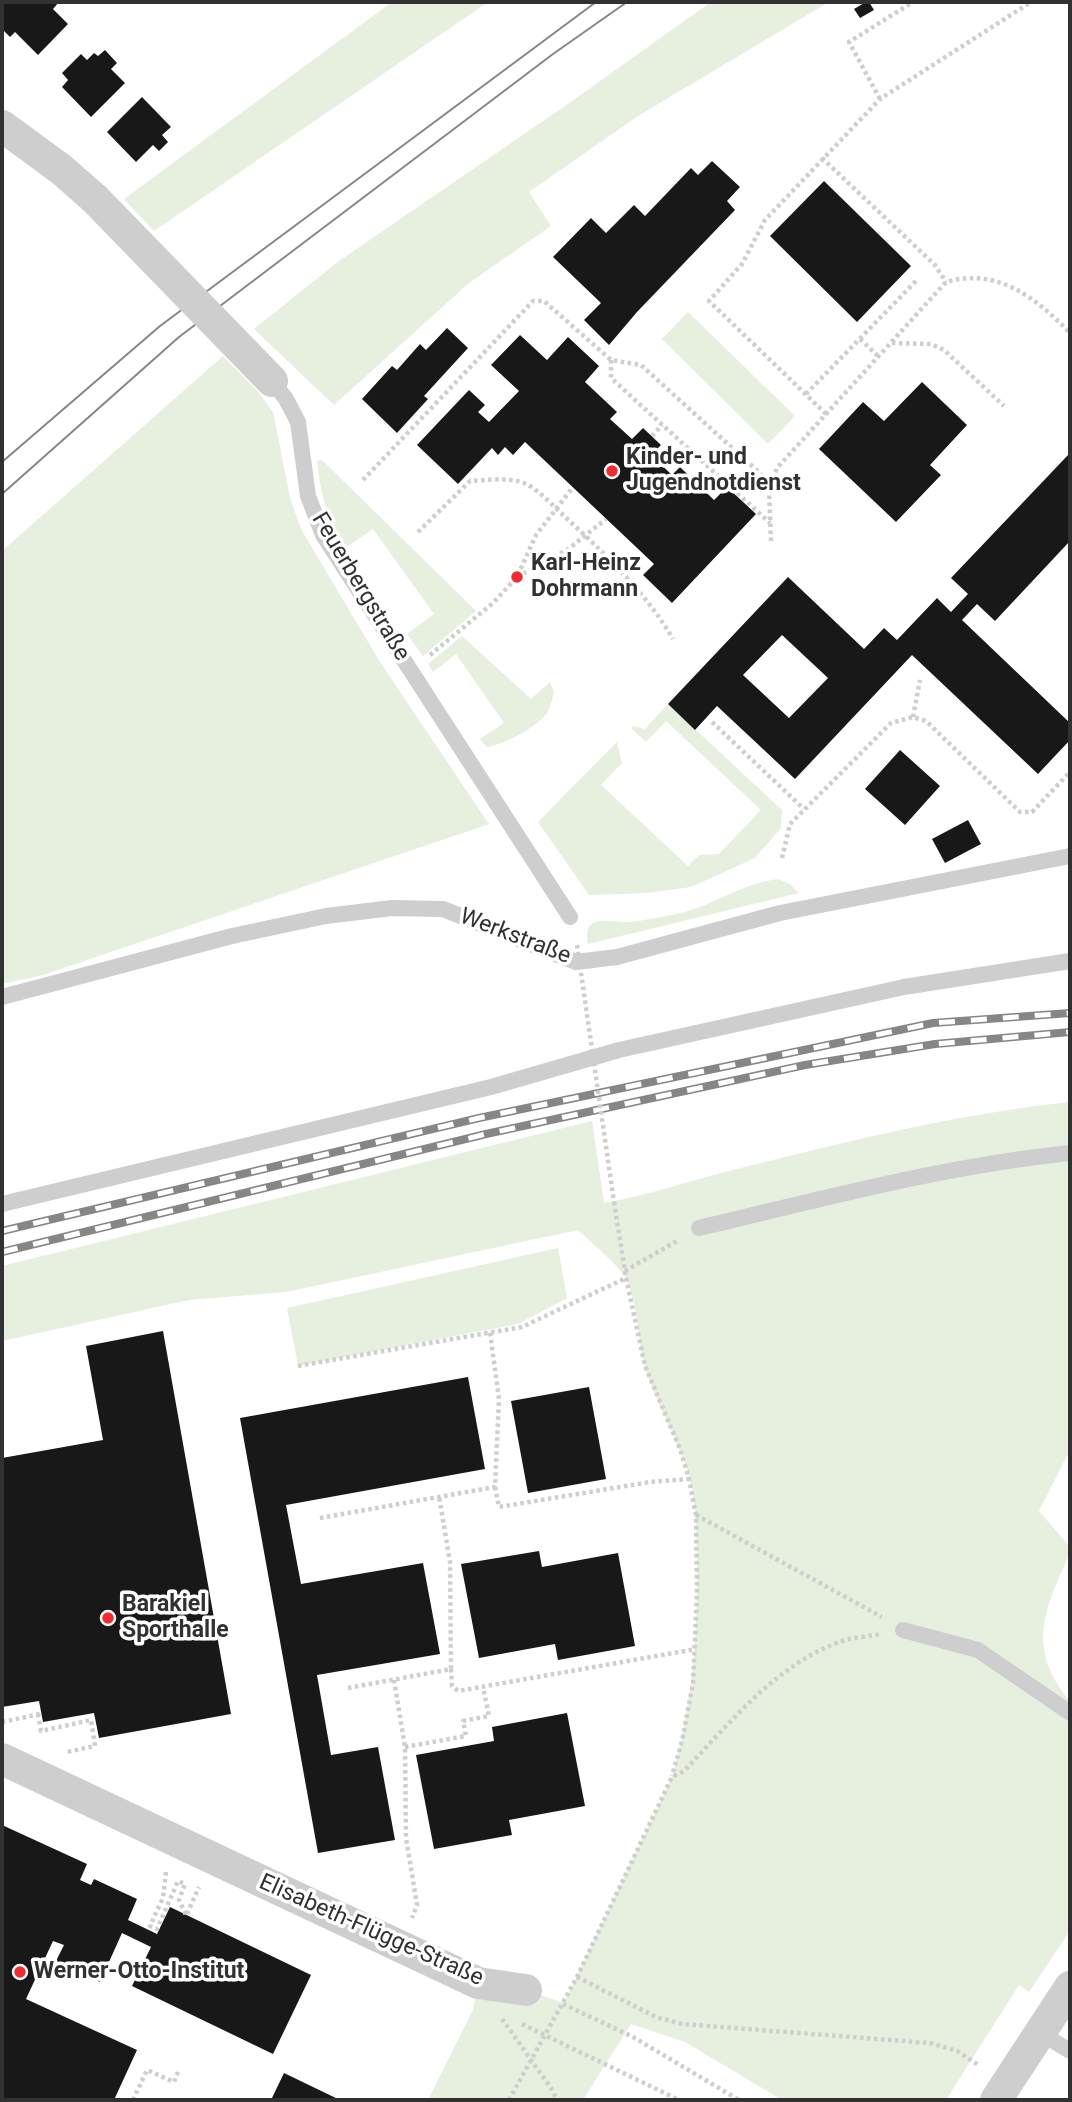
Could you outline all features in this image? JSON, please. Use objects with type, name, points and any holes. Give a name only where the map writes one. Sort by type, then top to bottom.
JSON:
[{"type":"street","name":"Feuerbergstraße","points":[[2,126],[62,170],[95,199],[272,381]]},
{"type":"street","name":"Elisabeth-Flügge-Straße","points":[[2,1759],[478,1983],[526,1990]]},
{"type":"street","points":[[1001,2092],[1070,1987]]},
{"type":"lane","name":"Feuerbergstraße","points":[[272,381],[286,399],[298,422],[307,496],[323,535],[570,917]]},
{"type":"lane","name":"Werkstraße","points":[[2,997],[232,936],[326,916],[392,908],[443,909],[576,962],[617,957],[780,913],[1070,856]]},
{"type":"lane","points":[[2,1204],[491,1087],[619,1050],[904,987],[1070,961]]},
{"type":"lane","points":[[699,1228],[922,1176],[1013,1159],[1070,1153]]},
{"type":"lane","points":[[903,1630],[978,1650],[1070,1713]]},
{"type":"lane","points":[[1040,2032],[1070,2051]]},
{"type":"path","points":[[880,99],[849,43],[913,2]]},
{"type":"path","points":[[826,414],[709,301],[741,264],[765,219],[880,99],[1031,2]]},
{"type":"path","points":[[822,158],[935,265],[946,282]]},
{"type":"path","points":[[771,541],[769,488],[777,468],[946,282],[964,277],[990,279],[1014,288],[1039,304],[1070,333]]},
{"type":"path","points":[[806,394],[916,281]]},
{"type":"path","points":[[363,480],[533,300],[544,300],[611,360],[641,365],[761,474],[769,488]]},
{"type":"path","points":[[860,339],[879,356]]},
{"type":"path","points":[[891,343],[931,344],[944,350],[1003,407]]},
{"type":"path","points":[[611,360],[611,378],[770,523]]},
{"type":"path","points":[[652,436],[662,425]]},
{"type":"path","points":[[418,532],[470,481],[501,480],[523,483],[586,537],[659,616],[673,639]]},
{"type":"path","points":[[517,578],[536,535],[573,487]]},
{"type":"path","points":[[410,670],[493,603],[517,578],[568,550],[606,519]]},
{"type":"path","points":[[913,717],[920,680]]},
{"type":"path","points":[[782,858],[790,824],[891,723],[913,717],[926,722],[1020,812],[1032,813],[1070,772]]},
{"type":"path","points":[[712,722],[804,809]]},
{"type":"path","points":[[509,2100],[578,1977],[672,1777],[693,1683],[696,1649],[696,1515],[690,1479],[645,1366],[626,1278],[577,945]]},
{"type":"path","points":[[625,1270],[699,1228]]},
{"type":"path","points":[[298,1366],[522,1327],[626,1278]]},
{"type":"path","points":[[489,1332],[499,1399],[495,1487],[499,1507],[650,1482],[690,1479]]},
{"type":"path","points":[[320,1518],[495,1487]]},
{"type":"path","points":[[439,1496],[450,1562],[452,1686],[458,1691],[696,1649]]},
{"type":"path","points":[[696,1515],[859,1603],[903,1630]]},
{"type":"path","points":[[672,1777],[684,1771],[778,1676],[802,1661],[848,1640],[903,1630]]},
{"type":"path","points":[[348,1688],[452,1670]]},
{"type":"path","points":[[394,1680],[405,1747],[406,1838],[418,1905],[400,1947]]},
{"type":"path","points":[[405,1747],[466,1736],[463,1721],[489,1716],[483,1687]]},
{"type":"path","points":[[2,1722],[39,1714],[41,1731],[91,1720],[95,1746],[44,1758],[36,1775]]},
{"type":"path","points":[[169,1838],[163,1898],[150,1926],[157,1929],[178,1881],[185,1884],[179,1900],[186,1915],[198,1891]]},
{"type":"path","points":[[578,1977],[656,2017],[682,2024],[930,2043],[957,2051],[1001,2092]]},
{"type":"path","points":[[526,1990],[564,2004],[633,2037],[739,2100]]},
{"type":"path","points":[[506,2015],[496,2010],[551,2088],[556,2100]]},
{"type":"path","points":[[516,2020],[679,2100]]},
{"type":"path","points":[[133,2100],[147,2070],[174,2082],[178,2072]]},
{"type":"green space","points":[[392,2],[488,2],[154,231],[124,199]]},
{"type":"green space","points":[[711,2],[829,2],[638,116],[529,192],[551,226],[469,283],[334,405],[254,329],[339,261]]},
{"type":"green space","points":[[688,312],[795,416],[768,444],[662,339]]},
{"type":"green space","points":[[223,356],[259,393],[273,412],[290,498],[301,529],[380,662],[489,824],[43,975],[2,984],[2,551]]},
{"type":"green space","points":[[322,460],[476,611],[423,656],[407,634],[434,614],[373,529],[347,547],[326,506],[317,461]]},
{"type":"green space","points":[[462,636],[531,699],[550,682],[554,692],[543,718],[516,736],[486,747],[480,739],[504,723],[456,654],[433,672],[428,664]]},
{"type":"green space","points":[[668,704],[782,810],[781,828],[755,858],[691,887],[648,893],[589,895],[538,822],[617,742],[622,763],[601,785],[688,866],[699,855],[719,854],[761,810],[666,721],[646,742],[631,728],[633,726],[645,729]]},
{"type":"green space","points":[[778,879],[790,884],[799,893],[588,944],[589,928],[596,922],[635,921],[677,914],[752,885]]},
{"type":"green space","points":[[1070,1102],[1070,1450],[1039,1511],[1070,1547],[1047,1610],[1044,1645],[1056,1681],[1070,1701],[1070,1931],[1029,1992],[1019,1985],[946,2100],[782,2100],[685,2042],[631,2024],[583,2100],[428,2100],[473,2010],[478,1983],[526,1990],[564,2003],[672,1777],[679,1750],[695,1643],[695,1508],[684,1462],[645,1368],[633,1300],[626,1279],[612,1261],[578,1230],[286,1292],[189,1300],[2,1341],[2,1266],[592,1121],[604,1203],[898,1130]]},
{"type":"green space","points":[[558,1248],[567,1298],[518,1324],[298,1366],[287,1308]]},
{"type":"building","points":[[2,2],[57,2],[53,9],[68,24],[38,55],[15,32],[10,37],[2,29]]},
{"type":"building","points":[[869,2],[874,10],[860,18],[854,9]]},
{"type":"building","points":[[105,50],[117,63],[111,69],[125,83],[91,117],[62,87],[68,80],[62,73],[81,54],[87,60],[94,53],[98,56]]},
{"type":"building","points":[[142,97],[171,127],[162,135],[168,142],[159,151],[153,145],[136,162],[107,132]]},
{"type":"building","points":[[712,161],[740,187],[727,201],[735,210],[609,345],[584,320],[601,303],[553,257],[591,218],[606,233],[634,205],[645,216],[691,168],[698,175]]},
{"type":"building","points":[[824,181],[911,266],[857,322],[770,236]]},
{"type":"building","points":[[447,328],[468,348],[424,396],[428,399],[397,433],[362,399],[392,366],[397,370],[420,344],[426,350]]},
{"type":"building","name":"Kinder- und Jugendnotdienst","points":[[520,335],[547,360],[568,337],[599,366],[585,382],[617,412],[610,419],[632,439],[643,428],[661,445],[651,455],[672,475],[680,467],[714,500],[727,487],[756,514],[672,603],[643,575],[654,564],[525,442],[513,455],[505,447],[498,455],[492,448],[458,484],[417,445],[469,390],[485,405],[478,412],[489,422],[519,391],[491,365]]},
{"type":"building","points":[[922,382],[967,425],[930,465],[941,475],[896,522],[819,449],[863,402],[884,421]]},
{"type":"building","points":[[1069,454],[1070,541],[995,621],[977,604],[962,620],[1070,723],[1070,740],[1038,774],[912,655],[795,779],[717,706],[695,730],[668,704],[788,577],[864,649],[884,628],[897,640],[937,598],[951,612],[968,594],[951,578]],"holes":[[[782,635],[828,678],[789,718],[743,675]]]},
{"type":"building","points":[[900,750],[940,786],[905,825],[865,789]]},
{"type":"building","points":[[968,820],[981,844],[945,863],[932,839]]},
{"type":"building","name":"Barakiel Sporthalle","points":[[163,1331],[231,1714],[99,1738],[94,1713],[43,1722],[39,1701],[2,1707],[2,1458],[103,1440],[86,1346]]},
{"type":"building","points":[[468,1377],[485,1469],[286,1505],[301,1584],[423,1563],[440,1654],[317,1675],[331,1755],[378,1747],[395,1840],[318,1853],[240,1418]]},
{"type":"building","points":[[589,1387],[606,1479],[528,1493],[511,1401]]},
{"type":"building","points":[[539,1551],[542,1567],[618,1553],[635,1646],[558,1660],[555,1644],[479,1658],[461,1564]]},
{"type":"building","points":[[567,1713],[585,1806],[509,1820],[512,1835],[434,1849],[416,1755],[494,1741],[492,1727]]},
{"type":"building","name":"Werner-Otto-Institut","points":[[2,1825],[87,1864],[80,1880],[91,1885],[94,1879],[137,1899],[128,1920],[157,1934],[170,1907],[311,1975],[273,2054],[132,1986],[151,1947],[122,1933],[100,1982],[56,1961],[64,1945],[53,1941],[26,1999],[137,2050],[114,2100],[2,2100]]},
{"type":"building","points":[[284,2073],[340,2100],[271,2100]]},
{"type":"tram line","points":[[2,462],[160,326],[596,2]]},
{"type":"tram line","points":[[2,494],[179,337],[553,54],[627,2]]},
{"type":"railway","points":[[2,1231],[479,1118],[933,1023],[1070,1013]]},
{"type":"railway","points":[[2,1252],[486,1134],[805,1065],[935,1044],[1070,1032]]},
{"type":"place","name":"Kinder- und Jugendnotdienst","points":[[612,471]]},
{"type":"place","name":"Karl-Heinz Dohrmann","points":[[517,577]]},
{"type":"place","name":"Barakiel Sporthalle","points":[[108,1618]]},
{"type":"place","name":"Werner-Otto-Institut","points":[[20,1972]]}]
